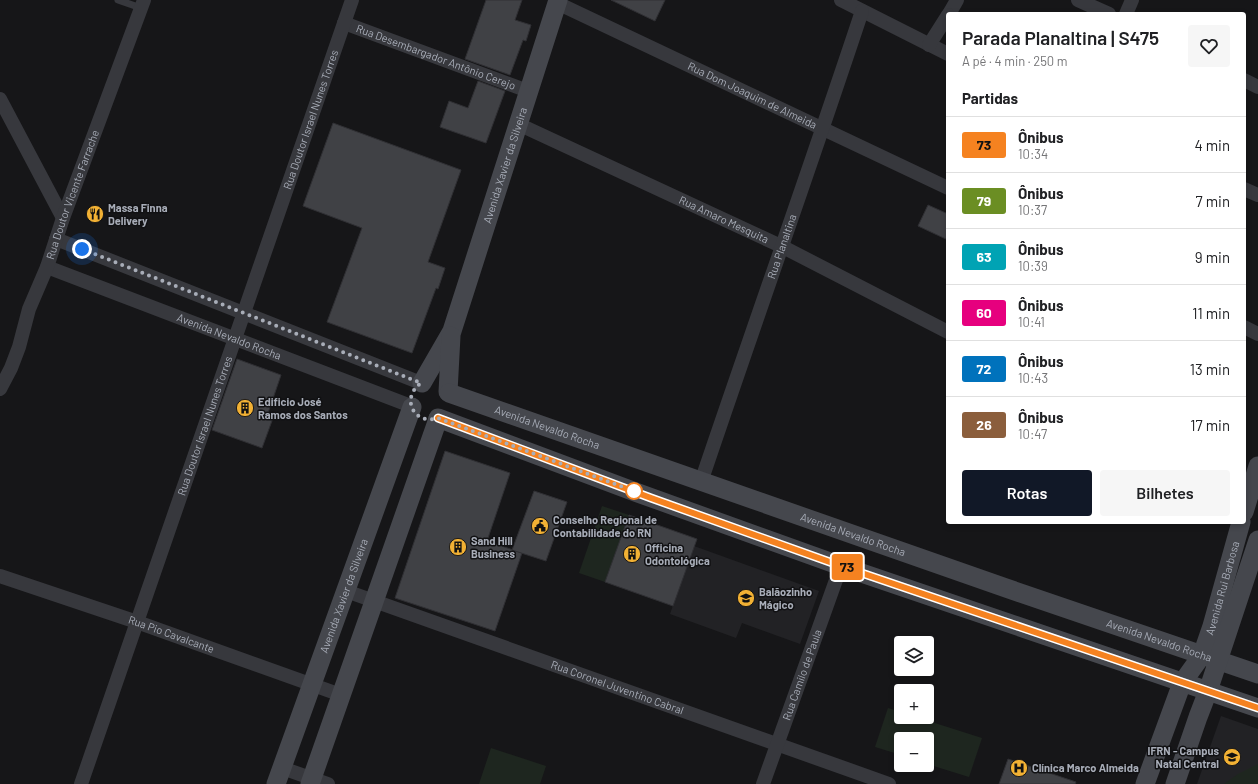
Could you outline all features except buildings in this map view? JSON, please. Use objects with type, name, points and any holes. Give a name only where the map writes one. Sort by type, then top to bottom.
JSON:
[{"type":"main road","name":"Avenida Xavier da Silveira","points":[[421,383],[452,331],[558,1]]},
{"type":"main road","name":"Avenida Xavier da Silveira","points":[[448,393],[452,331]]},
{"type":"main road","points":[[434,381],[445,388],[448,393],[450,401],[449,408],[445,414],[438,418],[428,420],[422,418],[412,407],[410,401],[413,391],[421,383],[434,381]]},
{"type":"main road","name":"Avenida Nevaldo Rocha","points":[[448,393],[1258,674]]},
{"type":"main road","name":"Avenida Xavier da Silveira","points":[[279,776],[412,407]]},
{"type":"main road","points":[[438,418],[638,493],[841,566],[1258,708]]},
{"type":"main road","points":[[317,782],[341,695],[438,418]]},
{"type":"main road","points":[[1246,504],[1253,476]]},
{"type":"main road","name":"Avenida Rui Barbosa","points":[[1175,784],[1208,691],[1212,626],[1240,524]]},
{"type":"main road","name":"Avenida Rui Barbosa","points":[[1145,784],[1182,682],[1210,658],[1258,540]]},
{"type":"street","name":"Rua Doutor Israel Nunes Torres","points":[[81,784],[352,0]]},
{"type":"street","points":[[841,0],[946,53]]},
{"type":"street","points":[[949,12],[957,0]]},
{"type":"street","points":[[1078,0],[1104,12]]},
{"type":"street","points":[[1127,12],[1132,0]]},
{"type":"street","name":"Rua Dom Joaquim de Almeida","points":[[558,1],[946,187]]},
{"type":"street","name":"Rua Doutor Vicente Farrache","points":[[0,389],[4,384],[19,347],[29,309],[47,267],[63,218],[143,4]]},
{"type":"street","name":"Rua Planaltina","points":[[701,482],[781,246],[823,129],[862,11]]},
{"type":"street","points":[[929,45],[946,17]]},
{"type":"street","name":"Rua Desembargador Antônio Cerejo","points":[[344,23],[528,91]]},
{"type":"street","points":[[1246,81],[1258,87]]},
{"type":"street","points":[[0,99],[63,218]]},
{"type":"street","name":"Rua Amaro Mesquita","points":[[518,124],[781,246],[946,331]]},
{"type":"street","points":[[1246,189],[1258,195]]},
{"type":"street","points":[[56,239],[421,383]]},
{"type":"street","name":"Avenida Nevaldo Rocha","points":[[47,267],[412,407]]},
{"type":"street","points":[[1246,328],[1258,334]]},
{"type":"street","name":"Rua Camilo de Paula","points":[[763,784],[841,566]]},
{"type":"street","name":"Rua Pio Cavalcante","points":[[0,576],[136,622],[341,695]]},
{"type":"street","name":"Rua Coronel Juventino Cabral","points":[[346,591],[890,784]]},
{"type":"street","points":[[279,776],[317,782]]},
{"type":"lane","points":[[118,0],[143,4]]},
{"type":"shaded area","points":[[602,506],[629,515],[605,582],[579,573]]},
{"type":"shaded area","name":"Balãozinho Mágico","points":[[694,546],[819,591],[800,644],[742,623],[736,638],[670,614]]},
{"type":"shaded area","points":[[888,708],[894,710],[894,724],[934,724],[934,723],[982,738],[969,777],[934,766],[934,732],[894,732],[894,753],[875,747]]},
{"type":"shaded area","name":"IFRN - Campus Natal Central","points":[[1221,716],[1258,729],[1258,784],[1197,784]]},
{"type":"shaded area","points":[[491,748],[546,766],[540,784],[479,784]]},
{"type":"shaded area","points":[[1258,764],[1258,784],[1224,784],[1238,774]]},
{"type":"bus line","name":"73","points":[[438,418],[651,498],[841,566],[1258,708]]},
{"type":"place","name":"Massa Finna Delivery","points":[[95,214]]},
{"type":"place","name":"Edificio José Ramos dos Santos","points":[[245,408]]},
{"type":"place","name":"Conselho Regional de Contabilidade do RN","points":[[540,526]]},
{"type":"place","name":"Sand Hill Business","points":[[458,547]]},
{"type":"place","name":"Officina Odontológica","points":[[632,554]]},
{"type":"place","name":"Balãozinho Mágico","points":[[746,598]]},
{"type":"place","name":"IFRN - Campus Natal Central","points":[[1232,757]]},
{"type":"place","name":"Clínica Marco Almeida","points":[[1019,768]]},
{"type":"route","points":[[82,249],[421,383],[416,386],[410,401],[414,411],[422,418],[428,420],[438,418],[634,491]]}]
